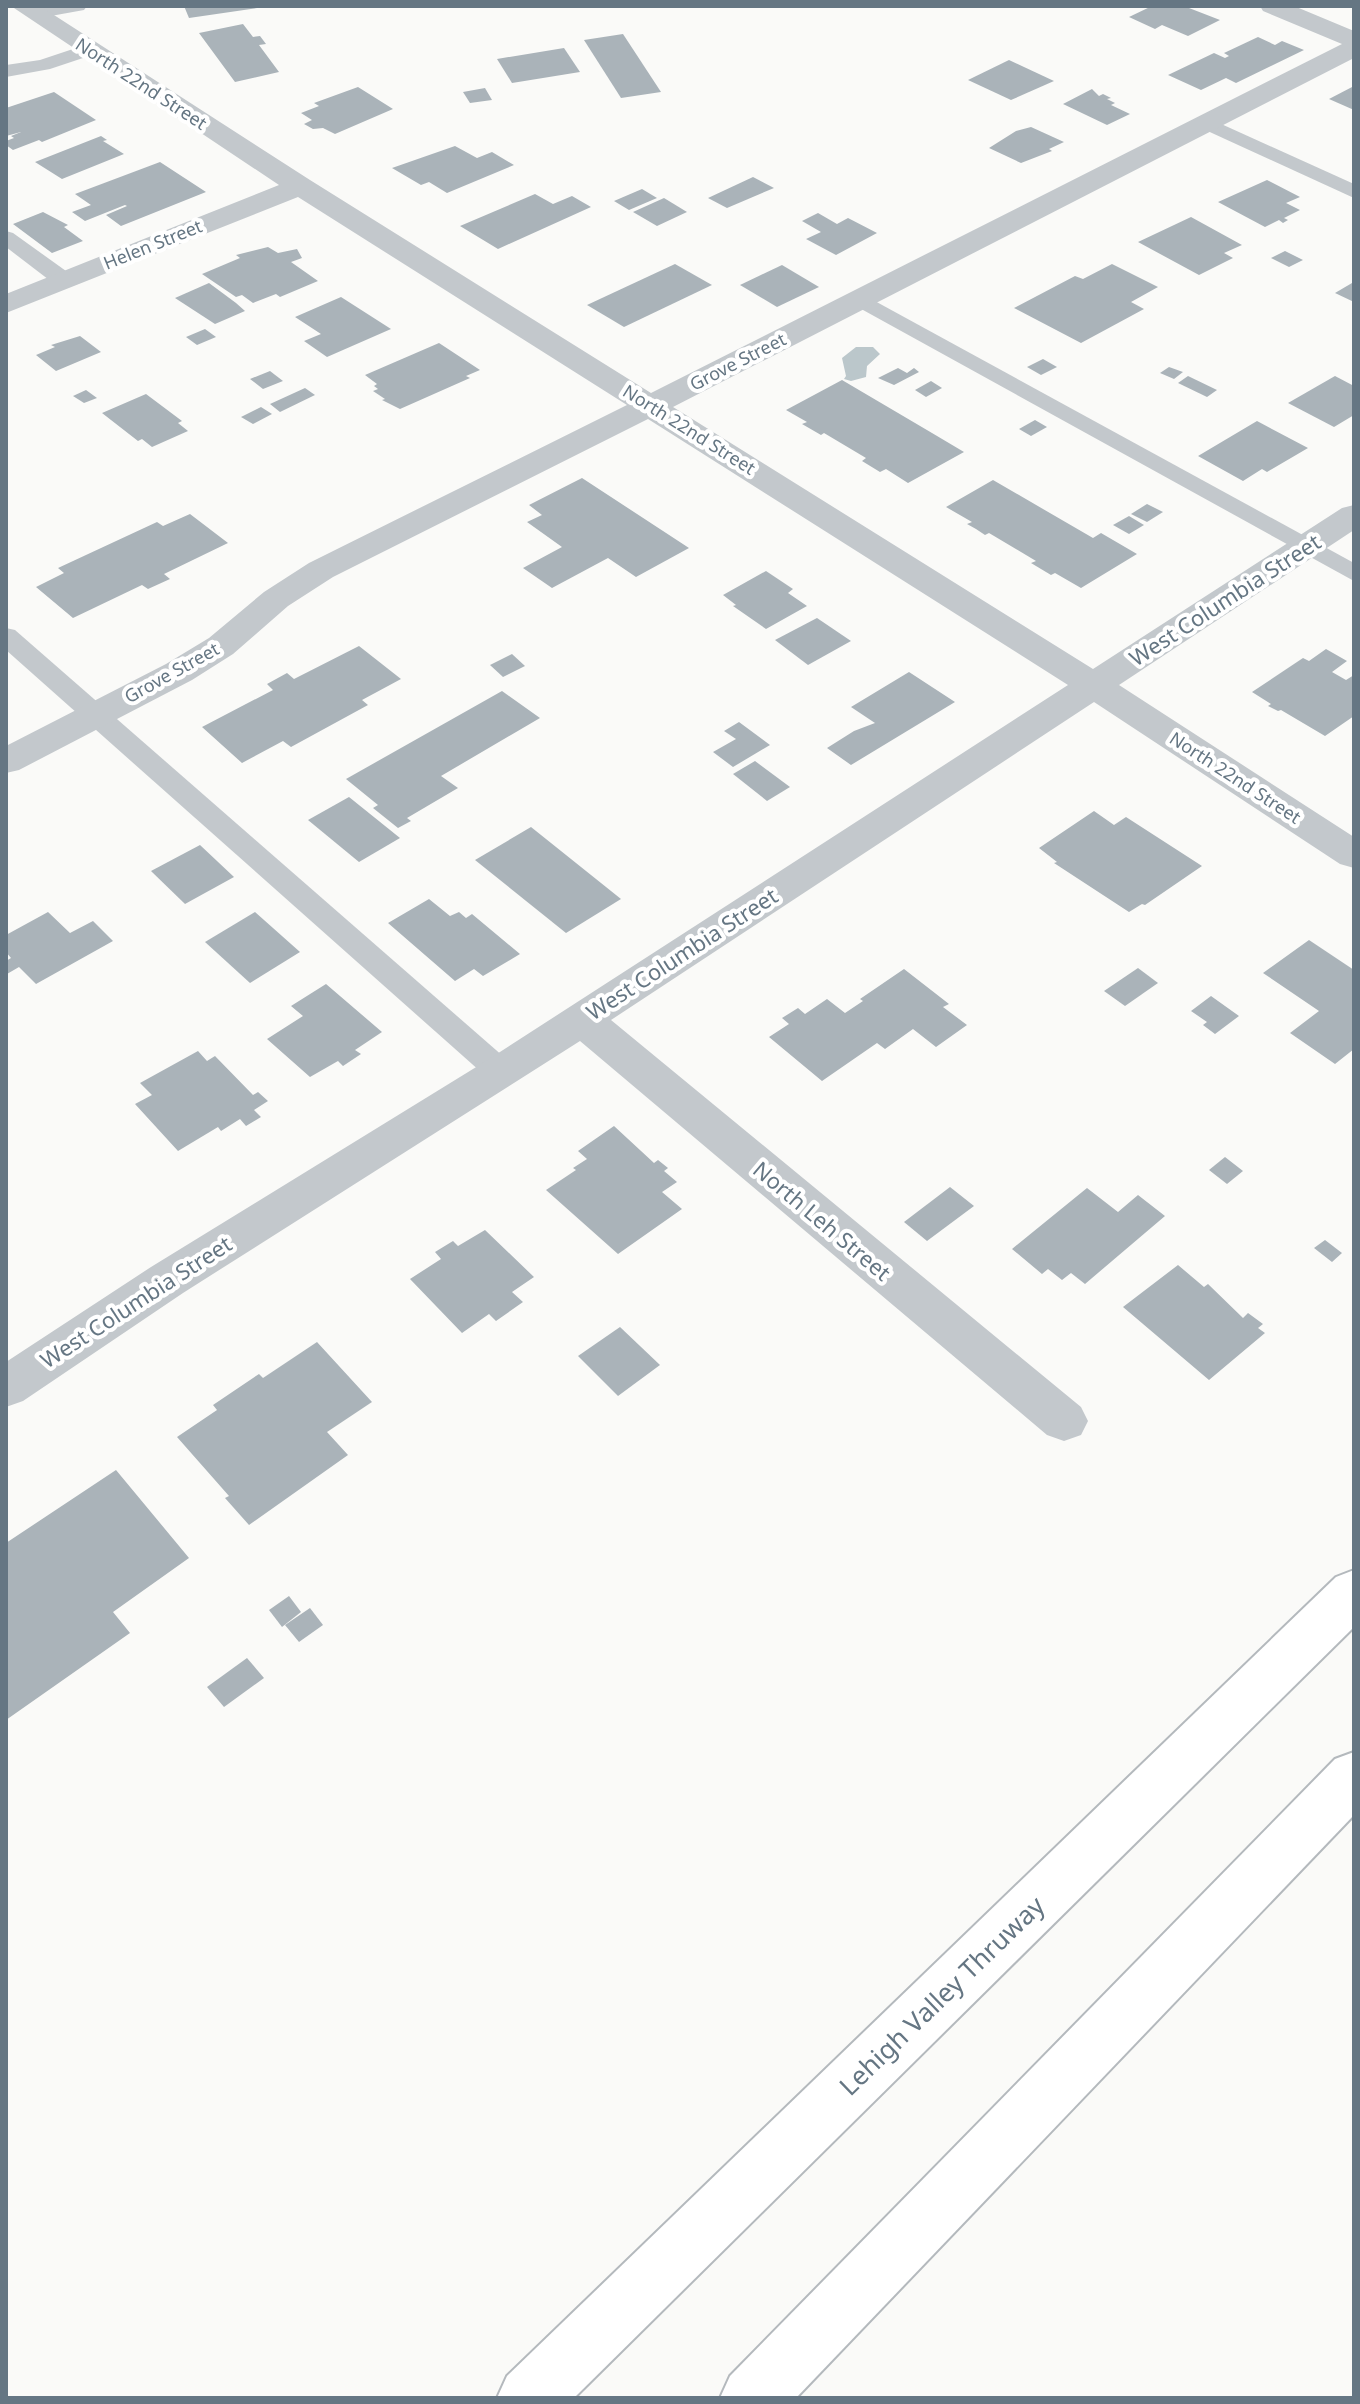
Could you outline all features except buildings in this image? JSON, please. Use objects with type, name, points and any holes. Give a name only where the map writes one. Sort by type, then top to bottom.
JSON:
[{"type":"highway","name":"Lehigh Valley Thruway","points":[[529,2398],[1354,1593]]},
{"type":"highway","points":[[752,2398],[1354,1777]]},
{"type":"street","points":[[1272,6],[1354,40]]},
{"type":"street","name":"North 22nd Street","points":[[28,10],[300,186],[1095,686],[1354,855]]},
{"type":"street","name":"Grove Street","points":[[6,761],[221,646],[276,599],[321,570],[862,300],[1354,48]]},
{"type":"street","name":"Helen Street","points":[[6,304],[300,186]]},
{"type":"street","name":"West Columbia Street","points":[[6,1387],[180,1272],[501,1072],[1354,515]]},
{"type":"street","name":"North Leh Street","points":[[582,1019],[1064,1421]]},
{"type":"lane","points":[[28,10],[78,6]]},
{"type":"lane","points":[[6,71],[43,65],[88,50]]},
{"type":"lane","points":[[1208,124],[1354,192]]},
{"type":"lane","points":[[6,237],[65,281]]},
{"type":"lane","points":[[862,300],[1354,573]]},
{"type":"lane","points":[[6,636],[501,1072]]},
{"type":"shaded area","points":[[856,347],[873,347],[880,354],[867,366],[866,377],[851,381],[844,379],[842,358]]}]
